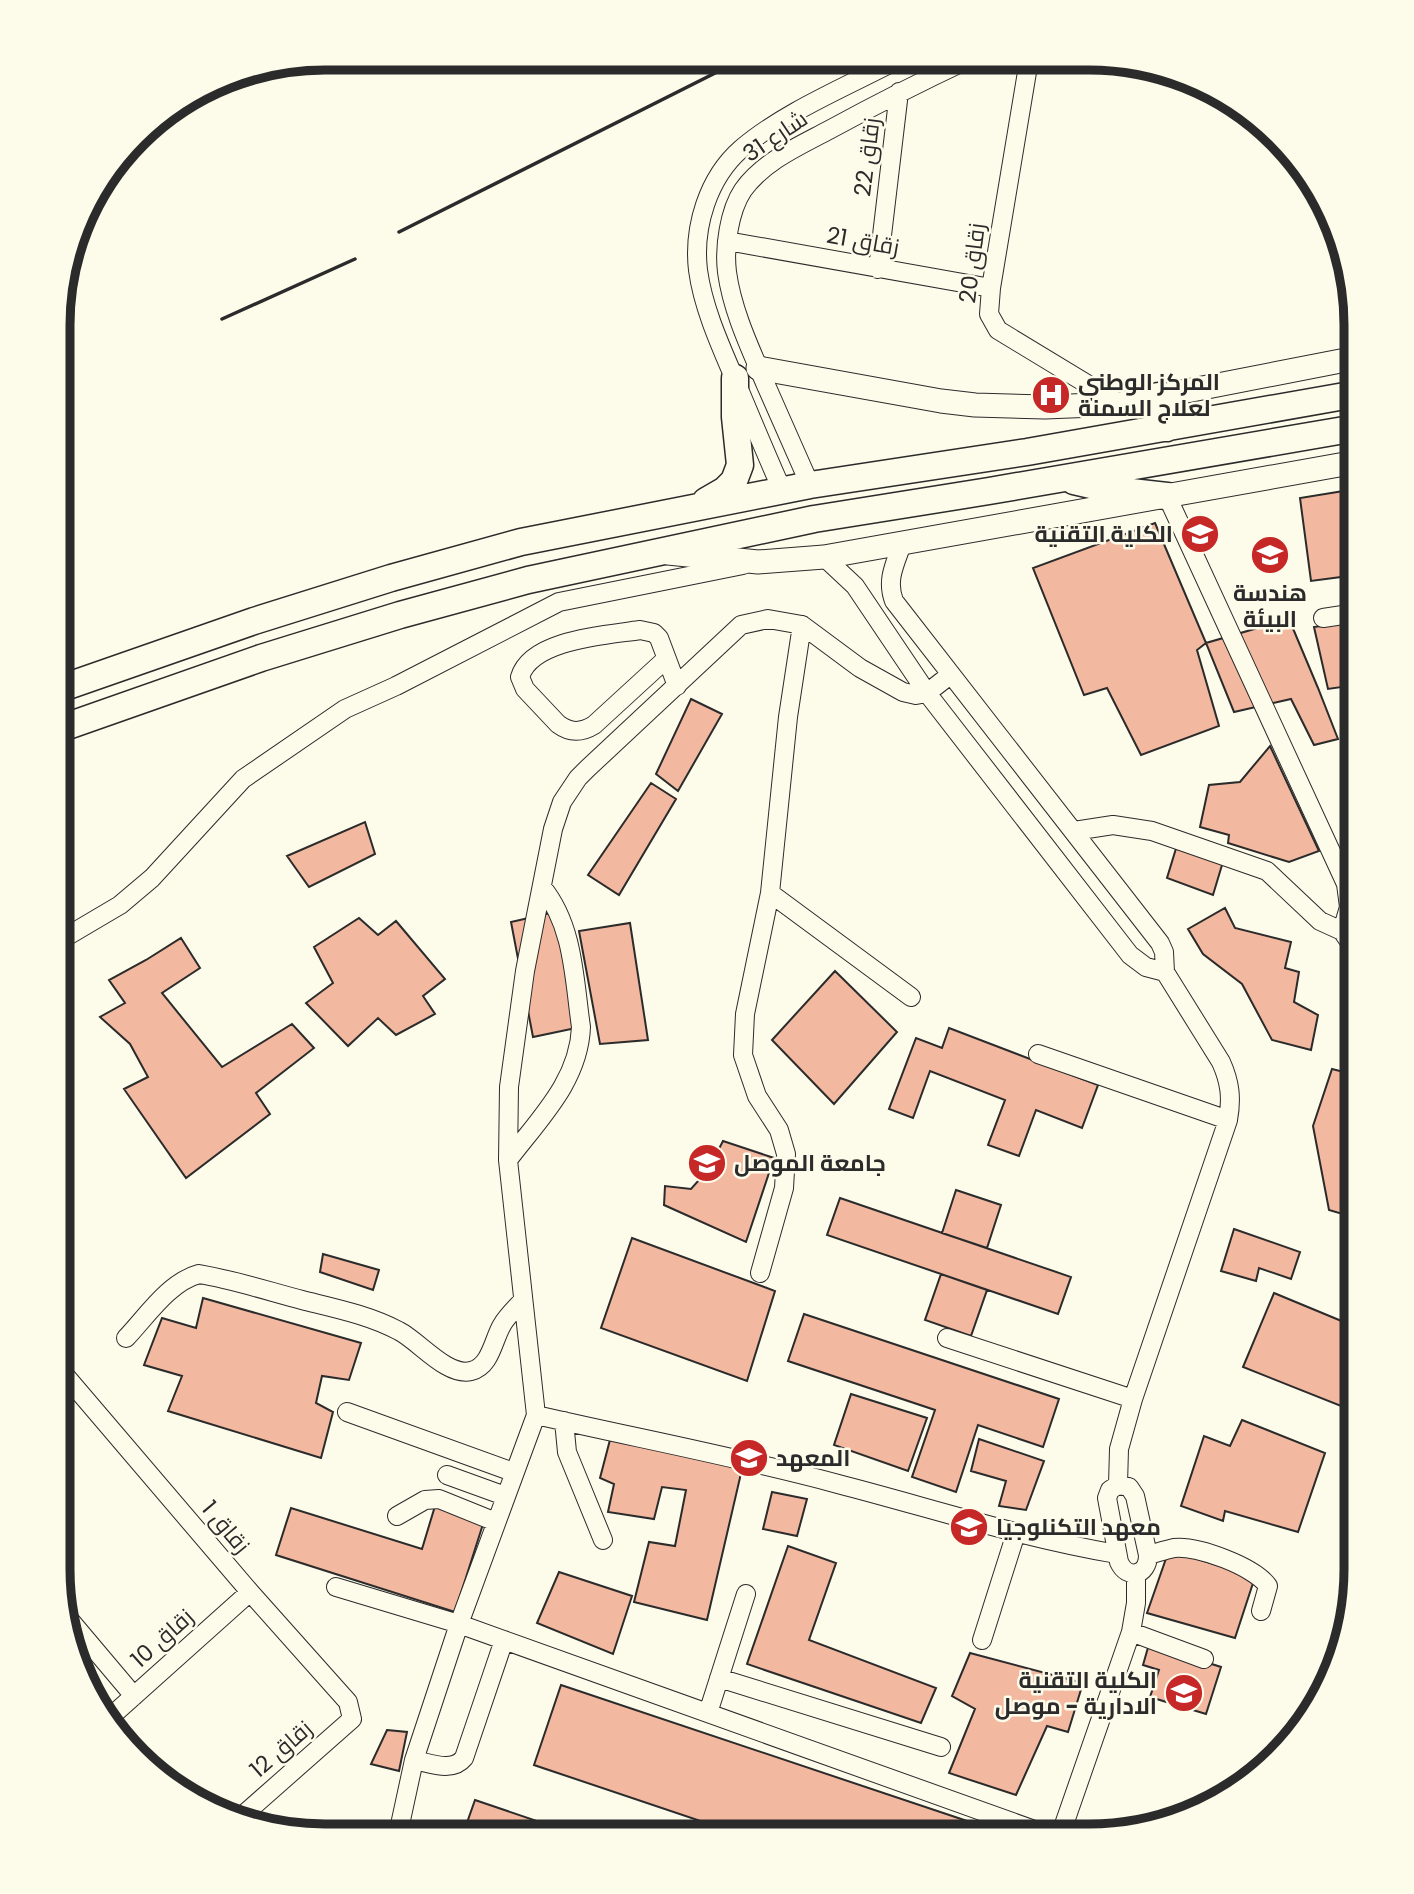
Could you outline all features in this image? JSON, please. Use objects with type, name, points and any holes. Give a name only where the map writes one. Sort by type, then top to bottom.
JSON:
[{"type":"highway","points":[[699,505],[725,490],[734,481],[740,465],[735,417],[747,373]]},
{"type":"highway","points":[[70,685],[254,621],[391,578],[521,542],[810,485],[1167,428],[1344,396]]},
{"type":"highway","points":[[1158,397],[1167,428]]},
{"type":"highway","points":[[70,725],[261,658],[400,615],[528,580],[814,519],[1344,430]]},
{"type":"highway","points":[[1062,478],[1113,490],[1167,496]]},
{"type":"main road","points":[[747,373],[975,405],[1045,407],[1120,404],[1344,360]]},
{"type":"main road","points":[[662,552],[758,562],[824,558],[1344,464]]},
{"type":"street","name":"شارع 31","points":[[810,485],[747,373],[721,348],[698,271],[698,241],[704,207],[721,171],[740,150],[771,126],[879,70]]},
{"type":"street","name":"شارع 31","points":[[782,490],[747,373],[746,340],[727,272],[727,241],[735,205],[742,191],[755,176],[782,155],[946,70]]},
{"type":"street","name":"زقاق 20","points":[[1027,70],[989,314],[998,330],[1120,404]]},
{"type":"street","points":[[844,88],[859,114]]},
{"type":"street","name":"زقاق 22","points":[[878,269],[899,92]]},
{"type":"street","points":[[721,171],[742,191]]},
{"type":"street","name":"زقاق 21","points":[[727,241],[991,288]]},
{"type":"street","points":[[721,348],[746,340]]},
{"type":"street","points":[[1167,496],[1344,880]]},
{"type":"street","points":[[902,544],[890,583],[894,601],[1160,943],[1164,952],[1165,972],[1227,1076],[1231,1105],[1228,1120],[1133,1399],[1119,1449],[1118,1485]]},
{"type":"street","points":[[824,558],[846,576],[863,598],[927,693],[1130,955],[1146,967],[1165,972]]},
{"type":"street","points":[[70,935],[120,905],[152,877],[243,779],[345,709],[396,686],[559,602],[758,562]]},
{"type":"street","points":[[863,598],[890,583]]},
{"type":"street","points":[[1323,618],[1344,615]]},
{"type":"street","points":[[400,1824],[414,1760],[459,1624],[536,1415],[508,1160],[509,1087],[516,1025],[557,815],[569,790],[588,768],[741,625],[768,619],[802,625],[886,684],[903,692],[916,695],[927,693],[950,675]]},
{"type":"street","points":[[760,1273],[784,1188],[786,1154],[779,1130],[757,1096],[743,1055],[745,1014],[770,894],[788,717],[802,625]]},
{"type":"street","points":[[666,659],[594,725],[580,732],[565,729],[558,724],[524,689],[520,677],[526,666],[557,645],[640,629],[654,633],[659,638],[677,686]]},
{"type":"street","points":[[1074,831],[1113,825],[1152,831],[1267,872],[1320,921],[1344,934]]},
{"type":"street","points":[[508,1160],[566,1083],[578,1056],[580,1042],[581,1027],[568,935],[559,912],[542,887]]},
{"type":"street","points":[[770,894],[911,997]]},
{"type":"street","points":[[1342,931],[1344,924]]},
{"type":"street","points":[[1038,1054],[1228,1120]]},
{"type":"street","points":[[126,1338],[185,1278],[199,1274],[365,1318],[413,1339],[440,1362],[457,1371],[468,1372],[480,1368],[488,1357],[503,1323],[523,1300]]},
{"type":"street","points":[[947,1338],[1133,1399]]},
{"type":"street","name":"زقاق 1","points":[[70,1381],[348,1702],[352,1719]]},
{"type":"street","points":[[347,1412],[513,1472]]},
{"type":"street","points":[[536,1415],[836,1483],[1016,1533],[1117,1554]]},
{"type":"street","points":[[564,1421],[567,1452],[603,1540]]},
{"type":"street","points":[[447,1475],[505,1496]]},
{"type":"street","points":[[1118,1485],[1129,1487],[1135,1496],[1147,1555],[1148,1564],[1144,1571],[1136,1574],[1129,1574],[1122,1569],[1117,1554],[1107,1498],[1110,1490],[1118,1485]]},
{"type":"street","points":[[397,1516],[425,1500],[439,1499],[496,1522]]},
{"type":"street","points":[[982,1640],[1016,1533]]},
{"type":"street","points":[[1147,1555],[1176,1548],[1206,1552],[1235,1564],[1264,1581],[1268,1587],[1261,1611]]},
{"type":"street","points":[[1064,1824],[1131,1632],[1136,1603],[1136,1574]]},
{"type":"street","points":[[336,1587],[459,1624],[1018,1824]]},
{"type":"street","name":"زقاق 10","points":[[115,1713],[250,1592]]},
{"type":"street","points":[[708,1713],[746,1594]]},
{"type":"street","points":[[78,1629],[134,1696]]},
{"type":"street","points":[[1131,1632],[1204,1659]]},
{"type":"street","points":[[414,1760],[452,1766],[464,1758],[504,1640]]},
{"type":"street","points":[[719,1678],[941,1747]]},
{"type":"street","name":"زقاق 12","points":[[247,1811],[352,1719]]},
{"type":"building","points":[[1344,491],[1344,577],[1311,581],[1300,498]]},
{"type":"building","points":[[1155,523],[1206,643],[1197,650],[1219,726],[1141,755],[1107,688],[1084,695],[1033,568]]},
{"type":"building","points":[[1289,619],[1338,739],[1314,745],[1291,699],[1234,712],[1206,643]]},
{"type":"building","points":[[1344,623],[1344,687],[1328,689],[1314,627]]},
{"type":"building","points":[[691,699],[722,714],[678,791],[656,774]]},
{"type":"building","points":[[1270,746],[1319,851],[1289,862],[1228,843],[1229,835],[1200,827],[1209,785],[1240,782]]},
{"type":"building","points":[[651,783],[676,799],[619,895],[588,875]]},
{"type":"building","points":[[365,822],[375,854],[309,887],[287,856]]},
{"type":"building","points":[[1178,842],[1225,855],[1213,895],[1167,878]]},
{"type":"building","points":[[1225,908],[1235,928],[1291,942],[1285,968],[1299,972],[1294,1002],[1318,1015],[1311,1050],[1272,1040],[1242,984],[1203,954],[1188,929]]},
{"type":"building","points":[[555,912],[576,1028],[533,1037],[511,922]]},
{"type":"building","points":[[359,918],[378,935],[396,921],[445,979],[423,996],[435,1014],[396,1035],[378,1018],[348,1046],[306,1003],[333,983],[314,947]]},
{"type":"building","points":[[630,923],[648,1040],[600,1044],[579,931]]},
{"type":"building","points":[[181,938],[200,968],[162,993],[222,1067],[292,1024],[314,1048],[256,1093],[270,1114],[186,1178],[124,1089],[148,1077],[130,1044],[100,1017],[125,1003],[109,980]]},
{"type":"building","points":[[835,971],[897,1032],[834,1104],[772,1040]]},
{"type":"building","points":[[949,1028],[1098,1085],[1082,1128],[1036,1110],[1019,1156],[988,1145],[1005,1100],[930,1071],[913,1118],[889,1109],[916,1038],[942,1048]]},
{"type":"building","points":[[1332,1069],[1344,1072],[1344,1214],[1329,1210],[1313,1126]]},
{"type":"building","points":[[723,1141],[774,1158],[746,1242],[664,1205],[665,1186],[691,1189],[708,1170]]},
{"type":"building","points":[[956,1190],[1001,1205],[987,1248],[942,1233]]},
{"type":"building","points":[[840,1198],[1071,1277],[1058,1314],[827,1235]]},
{"type":"building","points":[[1234,1229],[1300,1252],[1291,1279],[1259,1268],[1256,1281],[1221,1271]]},
{"type":"building","points":[[632,1238],[775,1291],[747,1381],[601,1328]]},
{"type":"building","points":[[323,1254],[379,1270],[373,1290],[320,1272]]},
{"type":"building","points":[[941,1274],[987,1290],[971,1336],[925,1320]]},
{"type":"building","points":[[1274,1293],[1344,1322],[1344,1397],[1341,1406],[1243,1367]]},
{"type":"building","points":[[203,1298],[361,1343],[349,1380],[322,1376],[316,1403],[333,1412],[321,1458],[168,1411],[182,1376],[144,1365],[162,1318],[196,1328]]},
{"type":"building","points":[[804,1314],[1059,1399],[1043,1447],[978,1425],[956,1492],[912,1477],[935,1410],[788,1361]]},
{"type":"building","points":[[851,1394],[927,1418],[908,1471],[834,1445]]},
{"type":"building","points":[[1242,1420],[1325,1453],[1298,1532],[1225,1511],[1223,1521],[1181,1506],[1204,1436],[1230,1446]]},
{"type":"building","points":[[611,1436],[742,1469],[707,1620],[634,1602],[649,1542],[675,1546],[686,1490],[662,1487],[654,1519],[608,1512],[614,1484],[600,1478]]},
{"type":"building","points":[[979,1439],[1044,1461],[1026,1510],[999,1506],[1006,1481],[971,1471]]},
{"type":"building","points":[[772,1492],[807,1499],[797,1536],[763,1529]]},
{"type":"building","points":[[435,1506],[484,1521],[455,1612],[276,1555],[291,1508],[422,1549]]},
{"type":"building","points":[[788,1546],[836,1563],[809,1640],[936,1688],[921,1723],[747,1664]]},
{"type":"building","points":[[1169,1550],[1255,1577],[1235,1638],[1147,1613]]},
{"type":"building","points":[[559,1572],[632,1596],[613,1654],[537,1623]]},
{"type":"building","points":[[1149,1644],[1221,1667],[1206,1714],[1150,1697],[1159,1670],[1143,1665]]},
{"type":"building","points":[[970,1653],[1083,1683],[1068,1732],[1047,1726],[1016,1795],[949,1773],[975,1709],[952,1696]]},
{"type":"building","points":[[561,1685],[976,1824],[709,1824],[534,1765]]},
{"type":"building","points":[[387,1730],[407,1732],[399,1771],[371,1764]]},
{"type":"building","points":[[475,1800],[546,1824],[467,1824]]},
{"type":"wall","points":[[399,232],[721,70]]},
{"type":"wall","points":[[222,319],[355,259]]},
{"type":"place","name":"المركز الوطني لعلاج السمنة","points":[[1051,395]]},
{"type":"place","name":"الكلية التقنية","points":[[1200,534]]},
{"type":"place","name":"هندسة البيئة","points":[[1270,555]]},
{"type":"place","name":"جامعة الموصل","points":[[707,1163]]},
{"type":"place","name":"المعهد","points":[[749,1458]]},
{"type":"place","name":"معهد التكنلوجيا","points":[[969,1527]]},
{"type":"place","name":"الكلية التقنية الادارية - موصل","points":[[1184,1693]]}]
